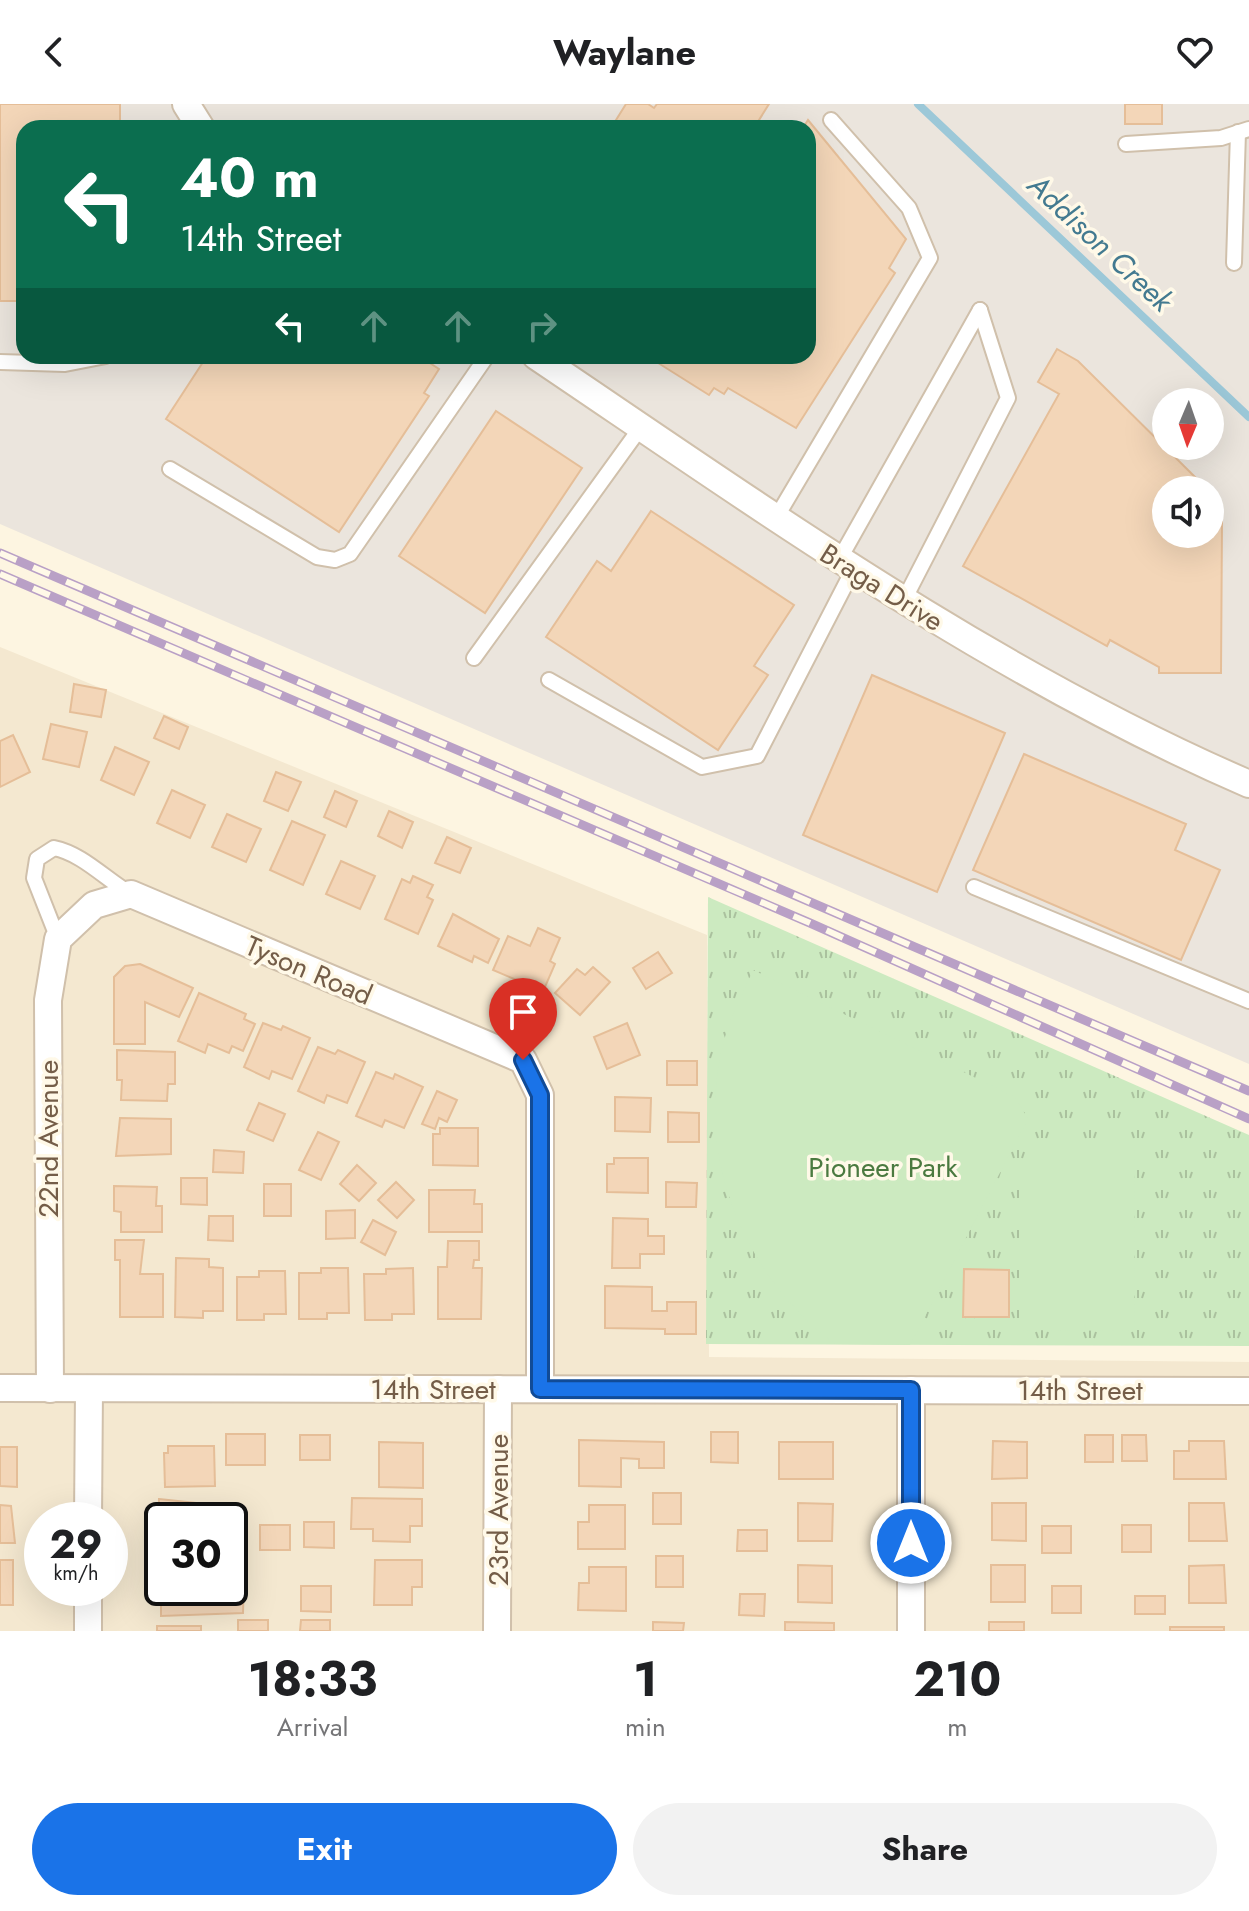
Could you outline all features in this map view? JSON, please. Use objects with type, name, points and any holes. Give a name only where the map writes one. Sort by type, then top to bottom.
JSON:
[{"type":"street","name":"Braga Drive","points":[[548,364],[903,602],[1032,678],[1249,784]]},
{"type":"street","points":[[58,939],[94,905],[131,894]]},
{"type":"street","name":"Tyson Road","points":[[131,894],[523,1060],[540,1095],[540,1389]]},
{"type":"street","name":"22nd Avenue","points":[[50,1389],[48,1000],[58,939]]},
{"type":"street","name":"14th Street","points":[[0,1388],[1249,1391]]},
{"type":"street","points":[[88,1502],[89,1389]]},
{"type":"street","name":"23rd Avenue","points":[[497,1631],[498,1389]]},
{"type":"street","points":[[911,1390],[911,1631]]},
{"type":"street","points":[[88,1606],[88,1631]]},
{"type":"lane","points":[[776,518],[930,258],[909,208],[831,120]]},
{"type":"lane","points":[[1126,144],[1221,138],[1244,130],[1234,263]]},
{"type":"lane","points":[[549,680],[702,767],[757,756],[846,565],[980,310],[1008,398],[903,602]]},
{"type":"lane","points":[[170,469],[317,557],[335,560],[350,554],[481,364]]},
{"type":"lane","points":[[474,658],[641,427]]},
{"type":"lane","points":[[58,939],[34,878],[37,859],[54,848],[74,853],[99,875],[131,894]]},
{"type":"lane","points":[[974,887],[1249,1001]]},
{"type":"shaded area","points":[[0,104],[1249,104],[1249,1064],[0,524]]},
{"type":"shaded area","points":[[0,647],[707,935],[709,1357],[1249,1362],[1249,1631],[0,1631]]},
{"type":"green space","name":"Pioneer Park","points":[[708,897],[1249,1135],[1249,1346],[706,1344]]},
{"type":"green space","points":[[753,970],[1015,1097],[1028,1119],[910,1345],[835,1344],[801,1315],[772,1281],[749,1243],[731,1203],[720,1160],[715,1116],[718,1072],[728,1027]]},
{"type":"green space","points":[[1028,1142],[1135,1142],[1134,1331],[1019,1330],[1019,1185],[1028,1185]]},
{"type":"building","points":[[0,104],[120,104],[120,120],[16,120],[16,301],[0,301]]},
{"type":"building","points":[[626,104],[648,104],[654,108],[657,104],[769,104],[759,120],[616,120]]},
{"type":"building","points":[[1125,104],[1162,104],[1162,124],[1125,124]]},
{"type":"building","points":[[816,130],[906,239],[889,268],[895,273],[796,428],[728,388],[724,394],[714,388],[709,395],[660,364],[816,364]]},
{"type":"building","points":[[1057,349],[1078,361],[1152,434],[1152,460],[1178,460],[1194,476],[1152,476],[1152,548],[1222,548],[1221,673],[1159,673],[1159,667],[1110,640],[1107,646],[963,566],[1059,394],[1038,382]]},
{"type":"building","points":[[202,364],[431,364],[439,369],[424,393],[429,396],[339,532],[166,419]]},
{"type":"building","points":[[496,411],[582,468],[485,613],[399,556]]},
{"type":"building","points":[[651,511],[794,605],[754,666],[768,675],[718,750],[546,637],[597,561],[611,571]]},
{"type":"building","points":[[872,675],[1005,733],[937,892],[803,835]]},
{"type":"building","points":[[74,684],[106,690],[101,717],[70,712]]},
{"type":"building","points":[[164,716],[188,727],[179,749],[154,738]]},
{"type":"building","points":[[51,724],[87,732],[79,767],[43,759]]},
{"type":"building","points":[[13,735],[30,772],[0,787],[0,741]]},
{"type":"building","points":[[115,747],[149,762],[134,795],[101,780]]},
{"type":"building","points":[[1024,754],[1186,824],[1175,850],[1220,870],[1181,960],[973,870]]},
{"type":"building","points":[[276,772],[301,782],[288,811],[264,801]]},
{"type":"building","points":[[172,790],[205,805],[190,838],[157,823]]},
{"type":"building","points":[[335,791],[357,801],[346,827],[324,817]]},
{"type":"building","points":[[389,811],[413,822],[402,848],[378,836]]},
{"type":"building","points":[[227,814],[261,829],[246,862],[212,847]]},
{"type":"building","points":[[292,821],[325,835],[303,885],[270,870]]},
{"type":"building","points":[[447,837],[471,848],[460,873],[435,863]]},
{"type":"building","points":[[341,861],[375,876],[360,909],[326,894]]},
{"type":"building","points":[[413,876],[433,885],[427,897],[433,900],[418,934],[385,919],[402,879],[410,883]]},
{"type":"building","points":[[453,914],[499,939],[488,963],[474,956],[472,962],[438,946]]},
{"type":"building","points":[[538,928],[560,938],[550,961],[555,964],[545,987],[530,980],[528,985],[493,970],[508,936],[530,946]]},
{"type":"building","points":[[658,952],[672,973],[646,989],[633,968]]},
{"type":"building","points":[[140,964],[193,988],[179,1017],[145,1002],[145,1044],[114,1044],[114,977],[125,966]]},
{"type":"building","points":[[593,967],[610,982],[580,1015],[555,993],[577,969],[585,975]]},
{"type":"building","points":[[199,993],[246,1014],[244,1019],[255,1024],[243,1051],[232,1046],[229,1053],[208,1044],[205,1053],[178,1041]]},
{"type":"building","points":[[263,1023],[281,1030],[283,1026],[310,1038],[292,1079],[272,1071],[269,1079],[244,1067]]},
{"type":"building","points":[[627,1023],[640,1055],[607,1069],[594,1037]]},
{"type":"building","points":[[318,1047],[335,1054],[338,1050],[365,1062],[347,1103],[327,1095],[324,1103],[298,1091]]},
{"type":"building","points":[[117,1050],[175,1052],[175,1084],[168,1084],[167,1101],[121,1100],[122,1080],[117,1080]]},
{"type":"building","points":[[667,1061],[697,1061],[697,1085],[667,1085]]},
{"type":"building","points":[[376,1072],[393,1079],[395,1074],[423,1087],[404,1128],[385,1120],[382,1127],[356,1116]]},
{"type":"building","points":[[437,1091],[457,1100],[447,1122],[439,1118],[435,1129],[422,1124]]},
{"type":"building","points":[[615,1097],[651,1098],[650,1132],[615,1131]]},
{"type":"building","points":[[259,1103],[285,1114],[273,1141],[247,1130]]},
{"type":"building","points":[[668,1112],[699,1113],[699,1142],[668,1142]]},
{"type":"building","points":[[120,1118],[171,1119],[171,1154],[116,1156]]},
{"type":"building","points":[[440,1128],[478,1128],[478,1166],[433,1165],[433,1134],[440,1134]]},
{"type":"building","points":[[318,1132],[339,1142],[321,1180],[299,1170]]},
{"type":"building","points":[[214,1150],[244,1152],[243,1173],[213,1172]]},
{"type":"building","points":[[614,1158],[648,1158],[648,1193],[607,1192],[607,1164],[614,1164]]},
{"type":"building","points":[[357,1165],[376,1183],[359,1201],[340,1184]]},
{"type":"building","points":[[181,1178],[207,1178],[207,1205],[181,1204]]},
{"type":"building","points":[[396,1182],[414,1200],[397,1218],[378,1200]]},
{"type":"building","points":[[666,1182],[697,1183],[696,1207],[666,1207]]},
{"type":"building","points":[[264,1184],[291,1184],[291,1216],[264,1216]]},
{"type":"building","points":[[114,1186],[157,1187],[156,1206],[162,1206],[162,1232],[121,1232],[121,1212],[114,1211]]},
{"type":"building","points":[[429,1190],[475,1190],[474,1204],[482,1204],[482,1232],[429,1232]]},
{"type":"building","points":[[355,1210],[355,1238],[326,1239],[326,1211]]},
{"type":"building","points":[[209,1216],[233,1216],[233,1241],[208,1240]]},
{"type":"building","points":[[613,1218],[648,1219],[648,1236],[664,1236],[664,1254],[640,1254],[640,1268],[612,1268]]},
{"type":"building","points":[[373,1220],[396,1232],[385,1255],[361,1242]]},
{"type":"building","points":[[115,1240],[144,1240],[140,1274],[163,1274],[163,1317],[120,1317],[120,1260],[115,1260]]},
{"type":"building","points":[[448,1241],[479,1241],[479,1260],[474,1260],[473,1268],[482,1268],[481,1319],[438,1319],[438,1267],[447,1267]]},
{"type":"building","points":[[176,1258],[209,1259],[209,1267],[223,1268],[223,1311],[203,1311],[203,1318],[175,1317]]},
{"type":"building","points":[[321,1268],[348,1268],[349,1313],[327,1313],[327,1319],[299,1319],[299,1273],[321,1273]]},
{"type":"building","points":[[413,1268],[414,1314],[392,1314],[392,1320],[365,1320],[364,1274],[386,1274],[386,1269]]},
{"type":"building","points":[[964,1269],[1009,1270],[1009,1317],[963,1317]]},
{"type":"building","points":[[259,1271],[285,1271],[286,1314],[264,1314],[264,1320],[237,1320],[237,1277],[259,1277]]},
{"type":"building","points":[[605,1286],[652,1287],[652,1311],[667,1311],[667,1302],[696,1302],[696,1334],[665,1334],[665,1329],[605,1328]]},
{"type":"building","points":[[711,1432],[738,1432],[738,1463],[711,1462]]},
{"type":"building","points":[[226,1434],[265,1434],[265,1465],[226,1465]]},
{"type":"building","points":[[300,1435],[330,1435],[330,1460],[300,1460]]},
{"type":"building","points":[[1085,1435],[1113,1435],[1113,1462],[1085,1462]]},
{"type":"building","points":[[1122,1435],[1146,1435],[1147,1461],[1122,1461]]},
{"type":"building","points":[[579,1440],[664,1442],[664,1468],[639,1468],[639,1459],[621,1458],[621,1487],[579,1486]]},
{"type":"building","points":[[993,1441],[1027,1442],[1027,1478],[992,1479]]},
{"type":"building","points":[[1189,1441],[1224,1441],[1226,1479],[1174,1479],[1174,1451],[1189,1451]]},
{"type":"building","points":[[379,1442],[423,1443],[423,1488],[379,1487]]},
{"type":"building","points":[[779,1442],[833,1442],[833,1479],[779,1479]]},
{"type":"building","points":[[168,1446],[214,1446],[215,1486],[165,1487],[164,1453],[168,1453]]},
{"type":"building","points":[[0,1447],[17,1447],[17,1487],[0,1486]]},
{"type":"building","points":[[653,1493],[681,1493],[681,1524],[653,1524]]},
{"type":"building","points":[[352,1498],[422,1499],[422,1526],[410,1526],[410,1542],[373,1541],[373,1529],[351,1529]]},
{"type":"building","points":[[159,1499],[187,1502],[159,1502]]},
{"type":"building","points":[[798,1503],[833,1504],[832,1541],[798,1541]]},
{"type":"building","points":[[992,1503],[1026,1503],[1026,1541],[992,1540]]},
{"type":"building","points":[[1189,1503],[1224,1503],[1227,1541],[1189,1541]]},
{"type":"building","points":[[0,1505],[11,1506],[15,1543],[0,1543]]},
{"type":"building","points":[[589,1505],[625,1505],[625,1549],[578,1549],[578,1522],[589,1522]]},
{"type":"building","points":[[304,1522],[334,1522],[334,1548],[304,1547]]},
{"type":"building","points":[[260,1525],[290,1525],[290,1550],[260,1550]]},
{"type":"building","points":[[1122,1525],[1151,1525],[1151,1552],[1122,1552]]},
{"type":"building","points":[[1042,1526],[1071,1526],[1071,1553],[1042,1553]]},
{"type":"building","points":[[738,1530],[767,1530],[767,1551],[737,1551]]},
{"type":"building","points":[[656,1556],[683,1556],[683,1587],[656,1587]]},
{"type":"building","points":[[0,1560],[13,1560],[13,1605],[0,1605]]},
{"type":"building","points":[[375,1560],[422,1560],[422,1587],[412,1587],[412,1605],[374,1605]]},
{"type":"building","points":[[798,1565],[832,1566],[832,1603],[798,1602]]},
{"type":"building","points":[[991,1565],[1025,1565],[1025,1602],[991,1602]]},
{"type":"building","points":[[1224,1565],[1226,1603],[1189,1603],[1189,1566]]},
{"type":"building","points":[[589,1567],[626,1567],[626,1611],[578,1610],[579,1583],[589,1583]]},
{"type":"building","points":[[301,1586],[331,1586],[331,1612],[301,1611]]},
{"type":"building","points":[[1052,1586],[1081,1586],[1081,1613],[1052,1613]]},
{"type":"building","points":[[740,1594],[765,1594],[764,1616],[739,1615]]},
{"type":"building","points":[[1135,1596],[1165,1596],[1165,1614],[1135,1614]]},
{"type":"building","points":[[161,1606],[243,1606],[243,1613],[161,1616]]},
{"type":"building","points":[[238,1620],[268,1620],[268,1631],[238,1631]]},
{"type":"building","points":[[301,1620],[330,1620],[330,1631],[300,1631]]},
{"type":"building","points":[[653,1622],[684,1623],[683,1631],[653,1631]]},
{"type":"building","points":[[785,1622],[834,1623],[834,1631],[785,1631]]},
{"type":"building","points":[[989,1622],[1024,1622],[1024,1631],[989,1631]]},
{"type":"building","points":[[157,1626],[201,1626],[201,1631],[157,1631]]},
{"type":"building","points":[[1170,1627],[1224,1627],[1224,1631],[1170,1631]]},
{"type":"waterway","name":"Addison Creek","points":[[918,104],[1249,417]]},
{"type":"railway","points":[[0,553],[1249,1091]]},
{"type":"railway","points":[[0,574],[810,923],[1249,1119]]},
{"type":"route","points":[[523,1060],[540,1095],[540,1389],[911,1390],[911,1543]]}]
